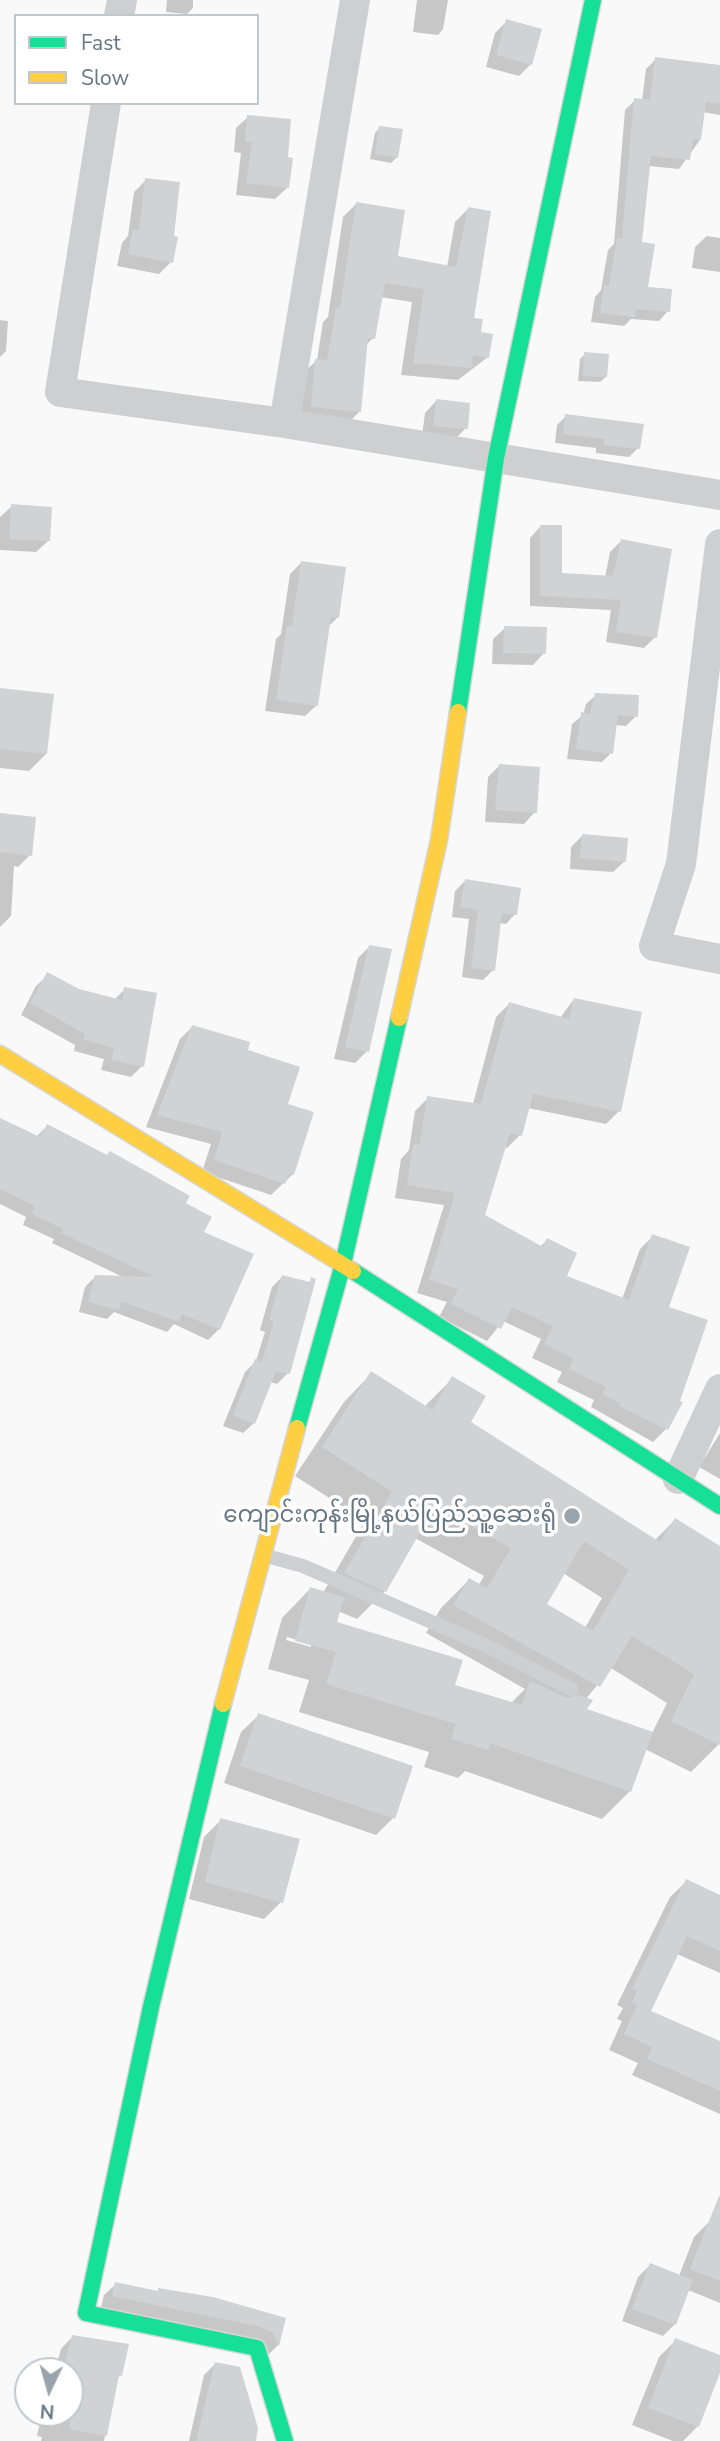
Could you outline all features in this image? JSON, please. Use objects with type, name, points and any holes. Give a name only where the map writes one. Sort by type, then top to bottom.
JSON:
[{"type":"street","points":[[284,423],[355,0]]},
{"type":"street","points":[[285,2441],[257,2348],[86,2313],[150,2007],[206,1785],[230,1666],[343,1265],[439,840],[496,458],[593,0]]},
{"type":"street","points":[[106,105],[60,392],[284,423],[720,495]]},
{"type":"street","points":[[720,544],[681,864],[653,946],[720,959]]},
{"type":"street","points":[[0,1054],[343,1265],[720,1506]]},
{"type":"street","points":[[678,1479],[720,1389]]},
{"type":"lane","points":[[262,1554],[303,1566],[486,1646],[571,1689]]},
{"type":"building","points":[[506,19],[542,29],[532,65],[496,55]]},
{"type":"building","points":[[655,57],[720,65],[720,104],[706,102],[701,140],[693,139],[690,160],[651,156],[642,242],[655,244],[648,287],[672,289],[670,312],[636,309],[635,317],[600,313],[604,285],[609,286],[617,238],[622,239],[634,98],[650,100]]},
{"type":"building","points":[[247,115],[291,119],[288,157],[293,158],[289,188],[246,183],[252,142],[245,141]]},
{"type":"building","points":[[379,126],[403,129],[398,158],[375,154]]},
{"type":"building","points":[[145,178],[180,182],[174,236],[178,237],[173,263],[128,254],[133,229],[139,230]]},
{"type":"building","points":[[356,202],[405,210],[398,256],[456,267],[468,207],[491,211],[474,318],[483,319],[481,332],[493,334],[489,358],[473,355],[472,368],[413,363],[424,289],[385,283],[375,339],[368,338],[361,412],[311,407],[315,359],[327,360],[336,307],[340,308]]},
{"type":"building","points":[[584,352],[609,354],[607,377],[583,376]]},
{"type":"building","points":[[436,399],[470,403],[468,429],[433,426]]},
{"type":"building","points":[[565,414],[644,424],[640,449],[604,445],[604,439],[563,434]]},
{"type":"building","points":[[11,504],[52,507],[50,541],[9,539]]},
{"type":"building","points":[[540,525],[562,525],[562,573],[613,576],[621,539],[672,549],[657,638],[616,632],[621,600],[540,596]]},
{"type":"building","points":[[301,561],[346,567],[339,618],[331,617],[318,706],[276,700],[287,626],[292,626]]},
{"type":"building","points":[[504,626],[547,627],[546,654],[503,653]]},
{"type":"building","points":[[0,688],[54,694],[47,754],[0,749]]},
{"type":"building","points":[[595,693],[639,695],[638,717],[618,715],[613,754],[576,749],[581,712],[590,714]]},
{"type":"building","points":[[499,764],[540,767],[537,813],[495,810]]},
{"type":"building","points":[[0,813],[36,817],[32,856],[0,852]]},
{"type":"building","points":[[582,834],[628,838],[626,862],[580,858]]},
{"type":"building","points":[[465,879],[521,888],[517,915],[502,913],[495,971],[471,968],[478,910],[460,907]]},
{"type":"building","points":[[369,945],[392,949],[369,1052],[345,1047]]},
{"type":"building","points":[[47,972],[79,989],[122,1000],[124,987],[157,993],[144,1067],[111,1060],[114,1048],[84,1040],[85,1034],[30,1003]]},
{"type":"building","points":[[574,998],[642,1012],[621,1112],[533,1094],[522,1136],[510,1133],[485,1215],[543,1247],[547,1238],[577,1253],[567,1276],[629,1300],[652,1234],[690,1247],[669,1307],[708,1320],[680,1401],[683,1402],[668,1430],[619,1406],[620,1403],[602,1394],[606,1387],[569,1369],[574,1359],[544,1344],[553,1326],[512,1307],[501,1329],[451,1304],[458,1289],[429,1280],[455,1193],[407,1185],[413,1144],[420,1145],[427,1096],[481,1104],[509,1002],[569,1019]]},
{"type":"building","points":[[192,1025],[250,1042],[248,1050],[300,1067],[288,1104],[314,1112],[294,1175],[290,1173],[285,1184],[214,1160],[222,1132],[157,1115]]},
{"type":"building","points":[[0,1118],[40,1137],[47,1124],[107,1155],[110,1151],[190,1196],[186,1203],[212,1217],[204,1232],[254,1254],[220,1330],[182,1314],[179,1322],[121,1301],[119,1310],[88,1302],[95,1275],[155,1277],[61,1233],[63,1229],[32,1214],[35,1206],[0,1189]]},
{"type":"building","points":[[282,1275],[310,1282],[311,1277],[316,1279],[290,1374],[276,1371],[255,1424],[233,1415],[255,1359],[262,1362],[274,1321],[269,1320]]},
{"type":"building","points":[[371,1371],[432,1410],[452,1376],[486,1396],[471,1422],[660,1542],[675,1518],[720,1546],[720,1745],[671,1721],[694,1674],[632,1636],[600,1687],[453,1605],[469,1578],[487,1588],[511,1548],[435,1506],[386,1592],[344,1573],[392,1492],[322,1447]],"holes":[[[584,1541],[629,1570],[593,1631],[547,1604]]]},
{"type":"building","points":[[310,1587],[344,1597],[337,1622],[463,1660],[455,1685],[522,1705],[530,1681],[567,1698],[578,1695],[593,1700],[587,1709],[653,1732],[631,1792],[490,1743],[488,1750],[451,1739],[456,1724],[326,1684],[336,1652],[295,1641]]},
{"type":"building","points":[[258,1713],[413,1766],[395,1819],[240,1766]]},
{"type":"building","points":[[220,1818],[300,1839],[283,1903],[205,1882]]},
{"type":"building","points":[[686,1879],[720,1895],[720,1951],[687,1936],[651,2011],[720,2041],[720,2091],[647,2059],[652,2047],[624,2034],[637,2005],[632,2002],[637,1991],[632,1989]]},
{"type":"building","points":[[720,2196],[720,2281],[690,2269]]},
{"type":"building","points":[[650,2263],[693,2280],[676,2325],[632,2309]]},
{"type":"building","points":[[115,2282],[158,2291],[158,2288],[213,2297],[286,2318],[279,2346],[272,2332],[261,2327],[112,2296]]},
{"type":"building","points":[[72,2335],[129,2344],[122,2376],[119,2375],[107,2436],[70,2429],[84,2427],[84,2357],[66,2357]]},
{"type":"building","points":[[675,2338],[720,2355],[720,2373],[699,2427],[648,2408]]},
{"type":"building","points":[[215,2362],[240,2367],[258,2428],[256,2441],[196,2441]]},
{"type":"traffic: fast","points":[[458,712],[496,458],[593,0]]},
{"type":"traffic: fast","points":[[297,1428],[343,1264],[399,1018]]},
{"type":"traffic: fast","points":[[353,1271],[720,1506]]},
{"type":"traffic: fast","points":[[223,1704],[151,2007],[86,2313],[257,2348],[285,2441]]},
{"type":"traffic: slow","points":[[399,1018],[439,840],[458,712]]},
{"type":"traffic: slow","points":[[0,1054],[353,1271]]},
{"type":"traffic: slow","points":[[223,1704],[297,1428]]},
{"type":"place","name":"ကျောင်းကုန်းမြို့နယ်ပြည်သူ့ဆေးရုံ","points":[[572,1516]]}]
